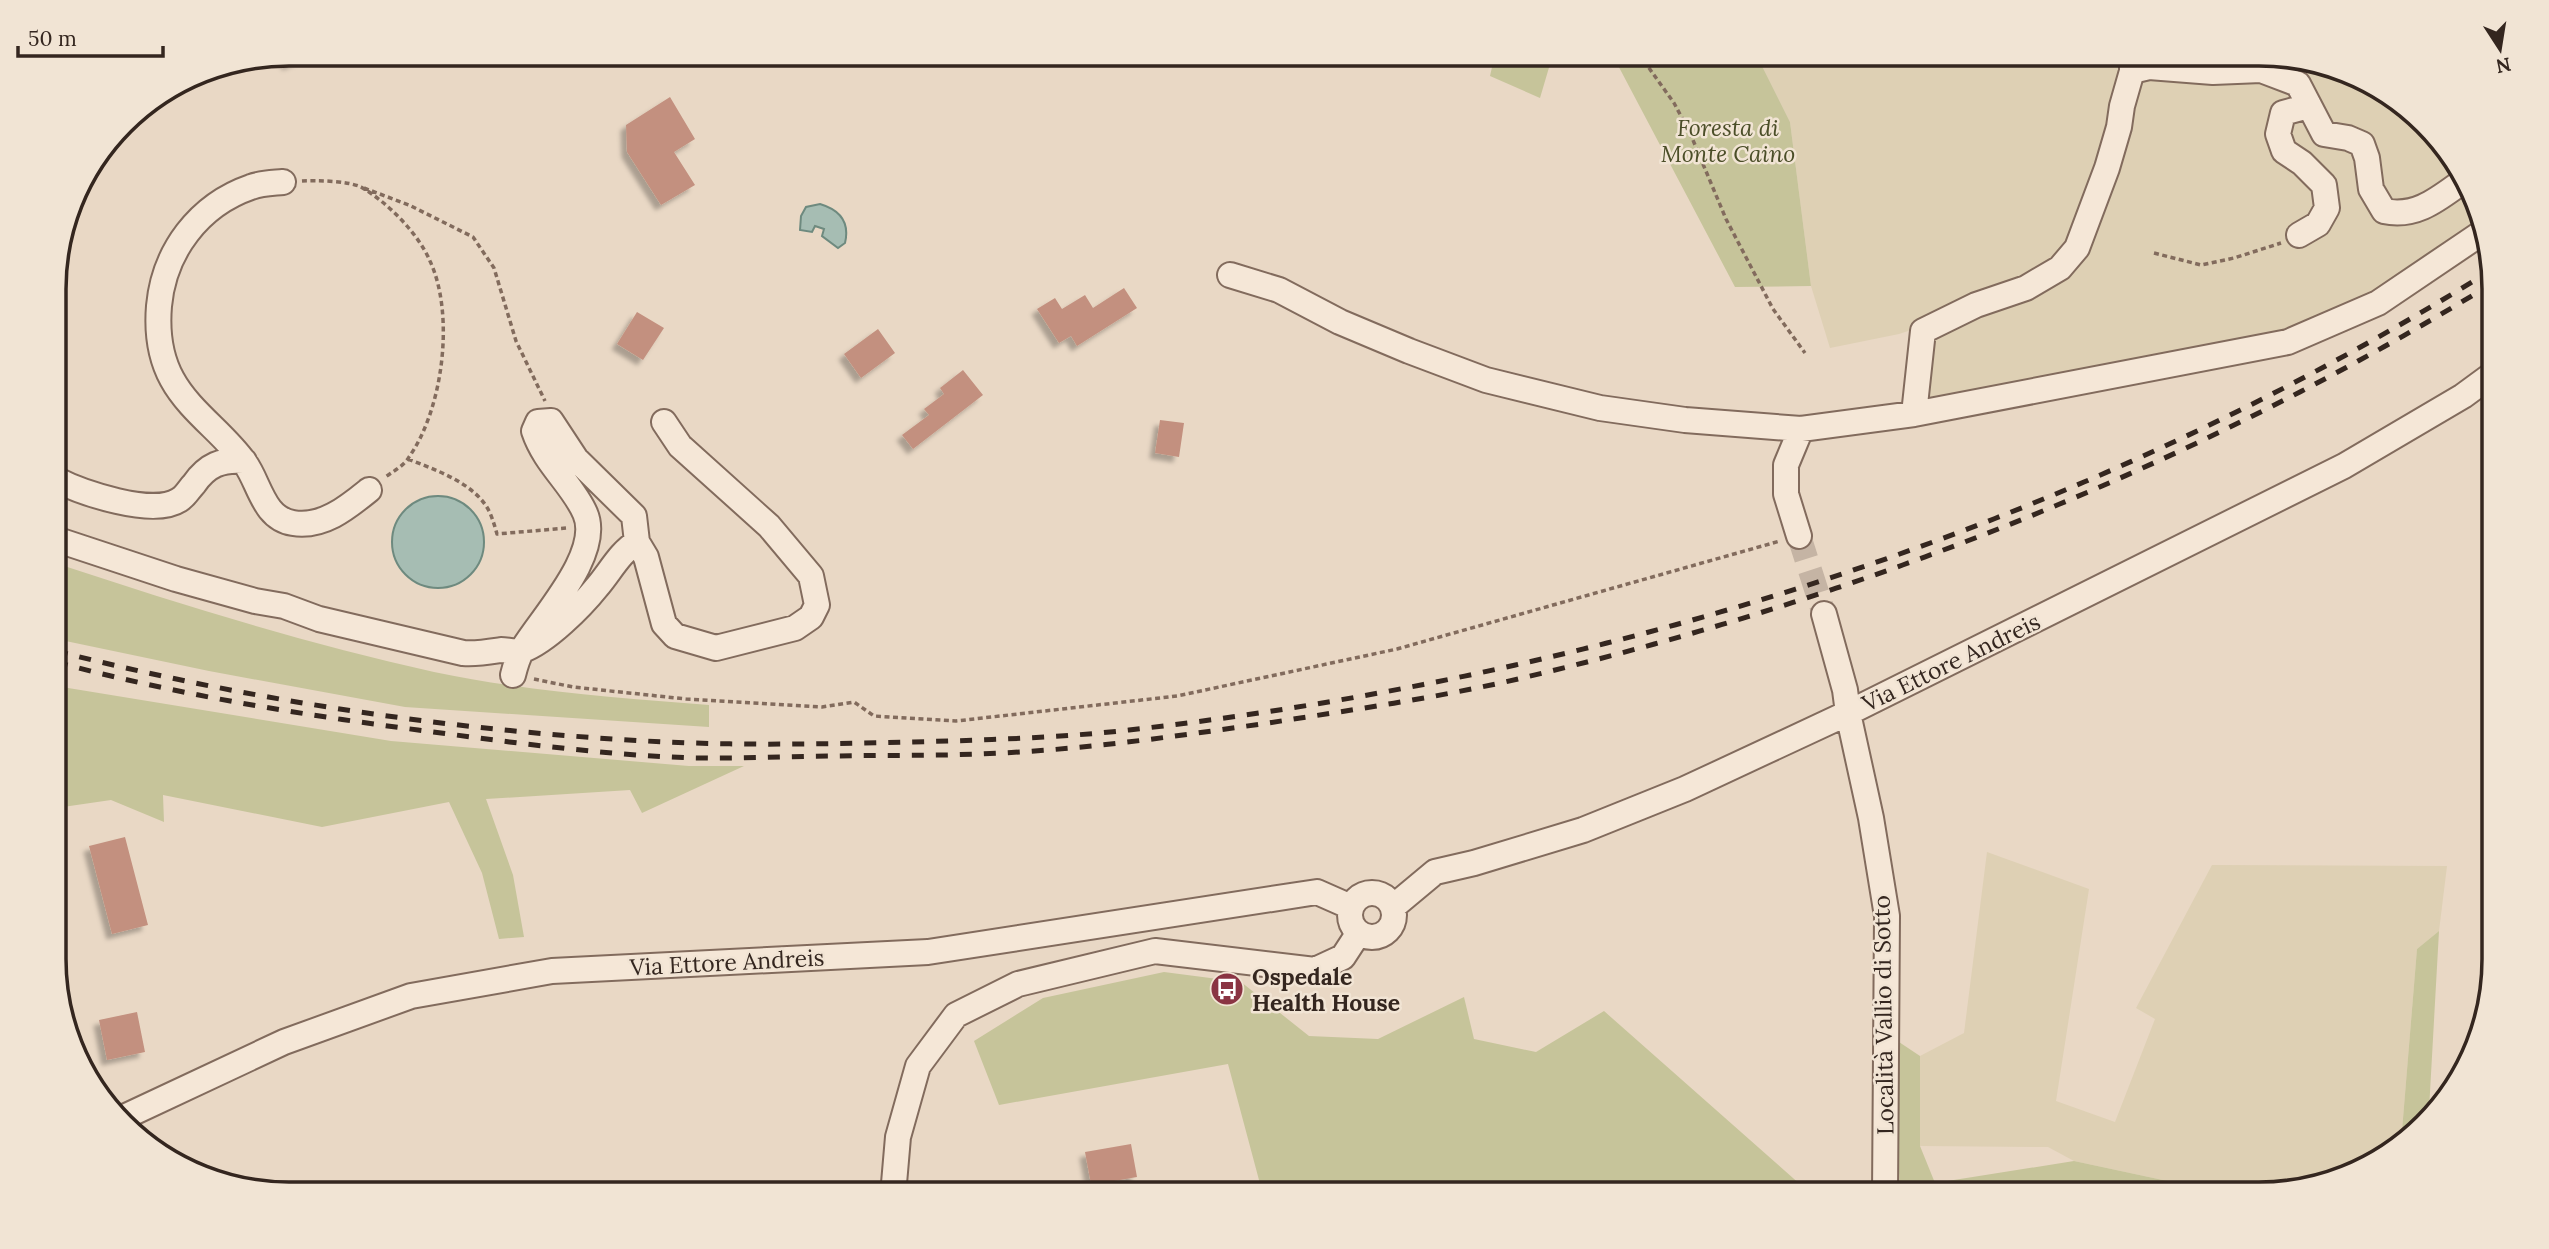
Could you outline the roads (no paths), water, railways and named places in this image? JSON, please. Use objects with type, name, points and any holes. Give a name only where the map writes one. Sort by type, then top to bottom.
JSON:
[{"type":"street","points":[[1914,414],[1923,331],[1976,305],[2026,288],[2060,268],[2077,248],[2107,168],[2131,66]]},
{"type":"street","points":[[2145,66],[2213,72],[2261,69],[2298,85],[2324,135],[2348,138],[2362,144],[2367,158],[2371,189],[2384,211],[2399,214],[2421,209],[2456,186]]},
{"type":"street","points":[[2299,234],[2318,223],[2327,208],[2324,185],[2302,163],[2284,151],[2278,134],[2283,113],[2309,106]]},
{"type":"street","points":[[283,182],[253,186],[222,200],[190,227],[171,256],[161,287],[158,320],[161,347],[171,378],[187,401],[244,461],[262,499],[274,514],[292,523],[309,522],[339,514],[369,490]]},
{"type":"street","points":[[1230,275],[1279,290],[1340,322],[1486,380],[1600,408],[1685,420],[1801,429],[1914,414],[2288,342],[2378,303],[2476,237]]},
{"type":"street","name":"Via Ettore Andreis","points":[[1392,907],[1435,872],[1583,830],[1685,789],[1848,713],[2344,466],[2482,382]]},
{"type":"street","points":[[513,675],[521,651],[551,610],[578,564],[590,536],[585,511],[539,446],[534,431],[538,422],[551,421],[576,459],[635,516],[637,542],[646,556],[664,624],[675,636],[716,648],[795,628],[811,617],[817,605],[811,576],[769,526],[680,446],[664,422]]},
{"type":"street","points":[[1799,536],[1786,494],[1786,465],[1801,429]]},
{"type":"street","points":[[67,483],[94,494],[146,506],[166,505],[186,495],[198,478],[214,463],[226,460],[244,461]]},
{"type":"street","points":[[67,543],[176,579],[255,601],[284,606],[319,619],[480,655],[502,650],[521,651],[541,640],[596,589],[622,555],[637,542]]},
{"type":"street","name":"Località Vallio di Sotto","points":[[1824,614],[1845,690],[1871,818],[1887,916],[1885,1182]]},
{"type":"street","name":"Via Ettore Andreis","points":[[130,1114],[284,1042],[411,996],[552,971],[928,952],[1317,892],[1350,908]]},
{"type":"street","points":[[1371,893],[1380,895],[1392,907],[1393,923],[1389,930],[1374,938],[1358,934],[1352,927],[1350,908],[1355,900],[1371,893]]},
{"type":"street","points":[[894,1182],[898,1137],[918,1066],[956,1015],[1017,984],[1155,951],[1315,970],[1343,957],[1358,934]]},
{"type":"tunnel","points":[[1799,536],[1824,614]]},
{"type":"railway","points":[[66,653],[201,684],[422,721],[571,736],[679,743],[847,743],[1048,737],[1129,730],[1309,705],[1487,671],[1663,628],[1837,576],[2007,514],[2174,442],[2336,360],[2482,276]]},
{"type":"railway","points":[[66,665],[190,693],[327,717],[544,746],[671,757],[1013,752],[1086,747],[1268,723],[1425,698],[1518,679],[1773,609],[1898,567],[2022,520],[2143,468],[2262,411],[2379,350],[2482,289]]},
{"type":"place","name":"Ospedale Health House","points":[[1227,989]]},
{"type":"park label","name":"Foresta di Monte Caino","points":[[1728,140]]}]
